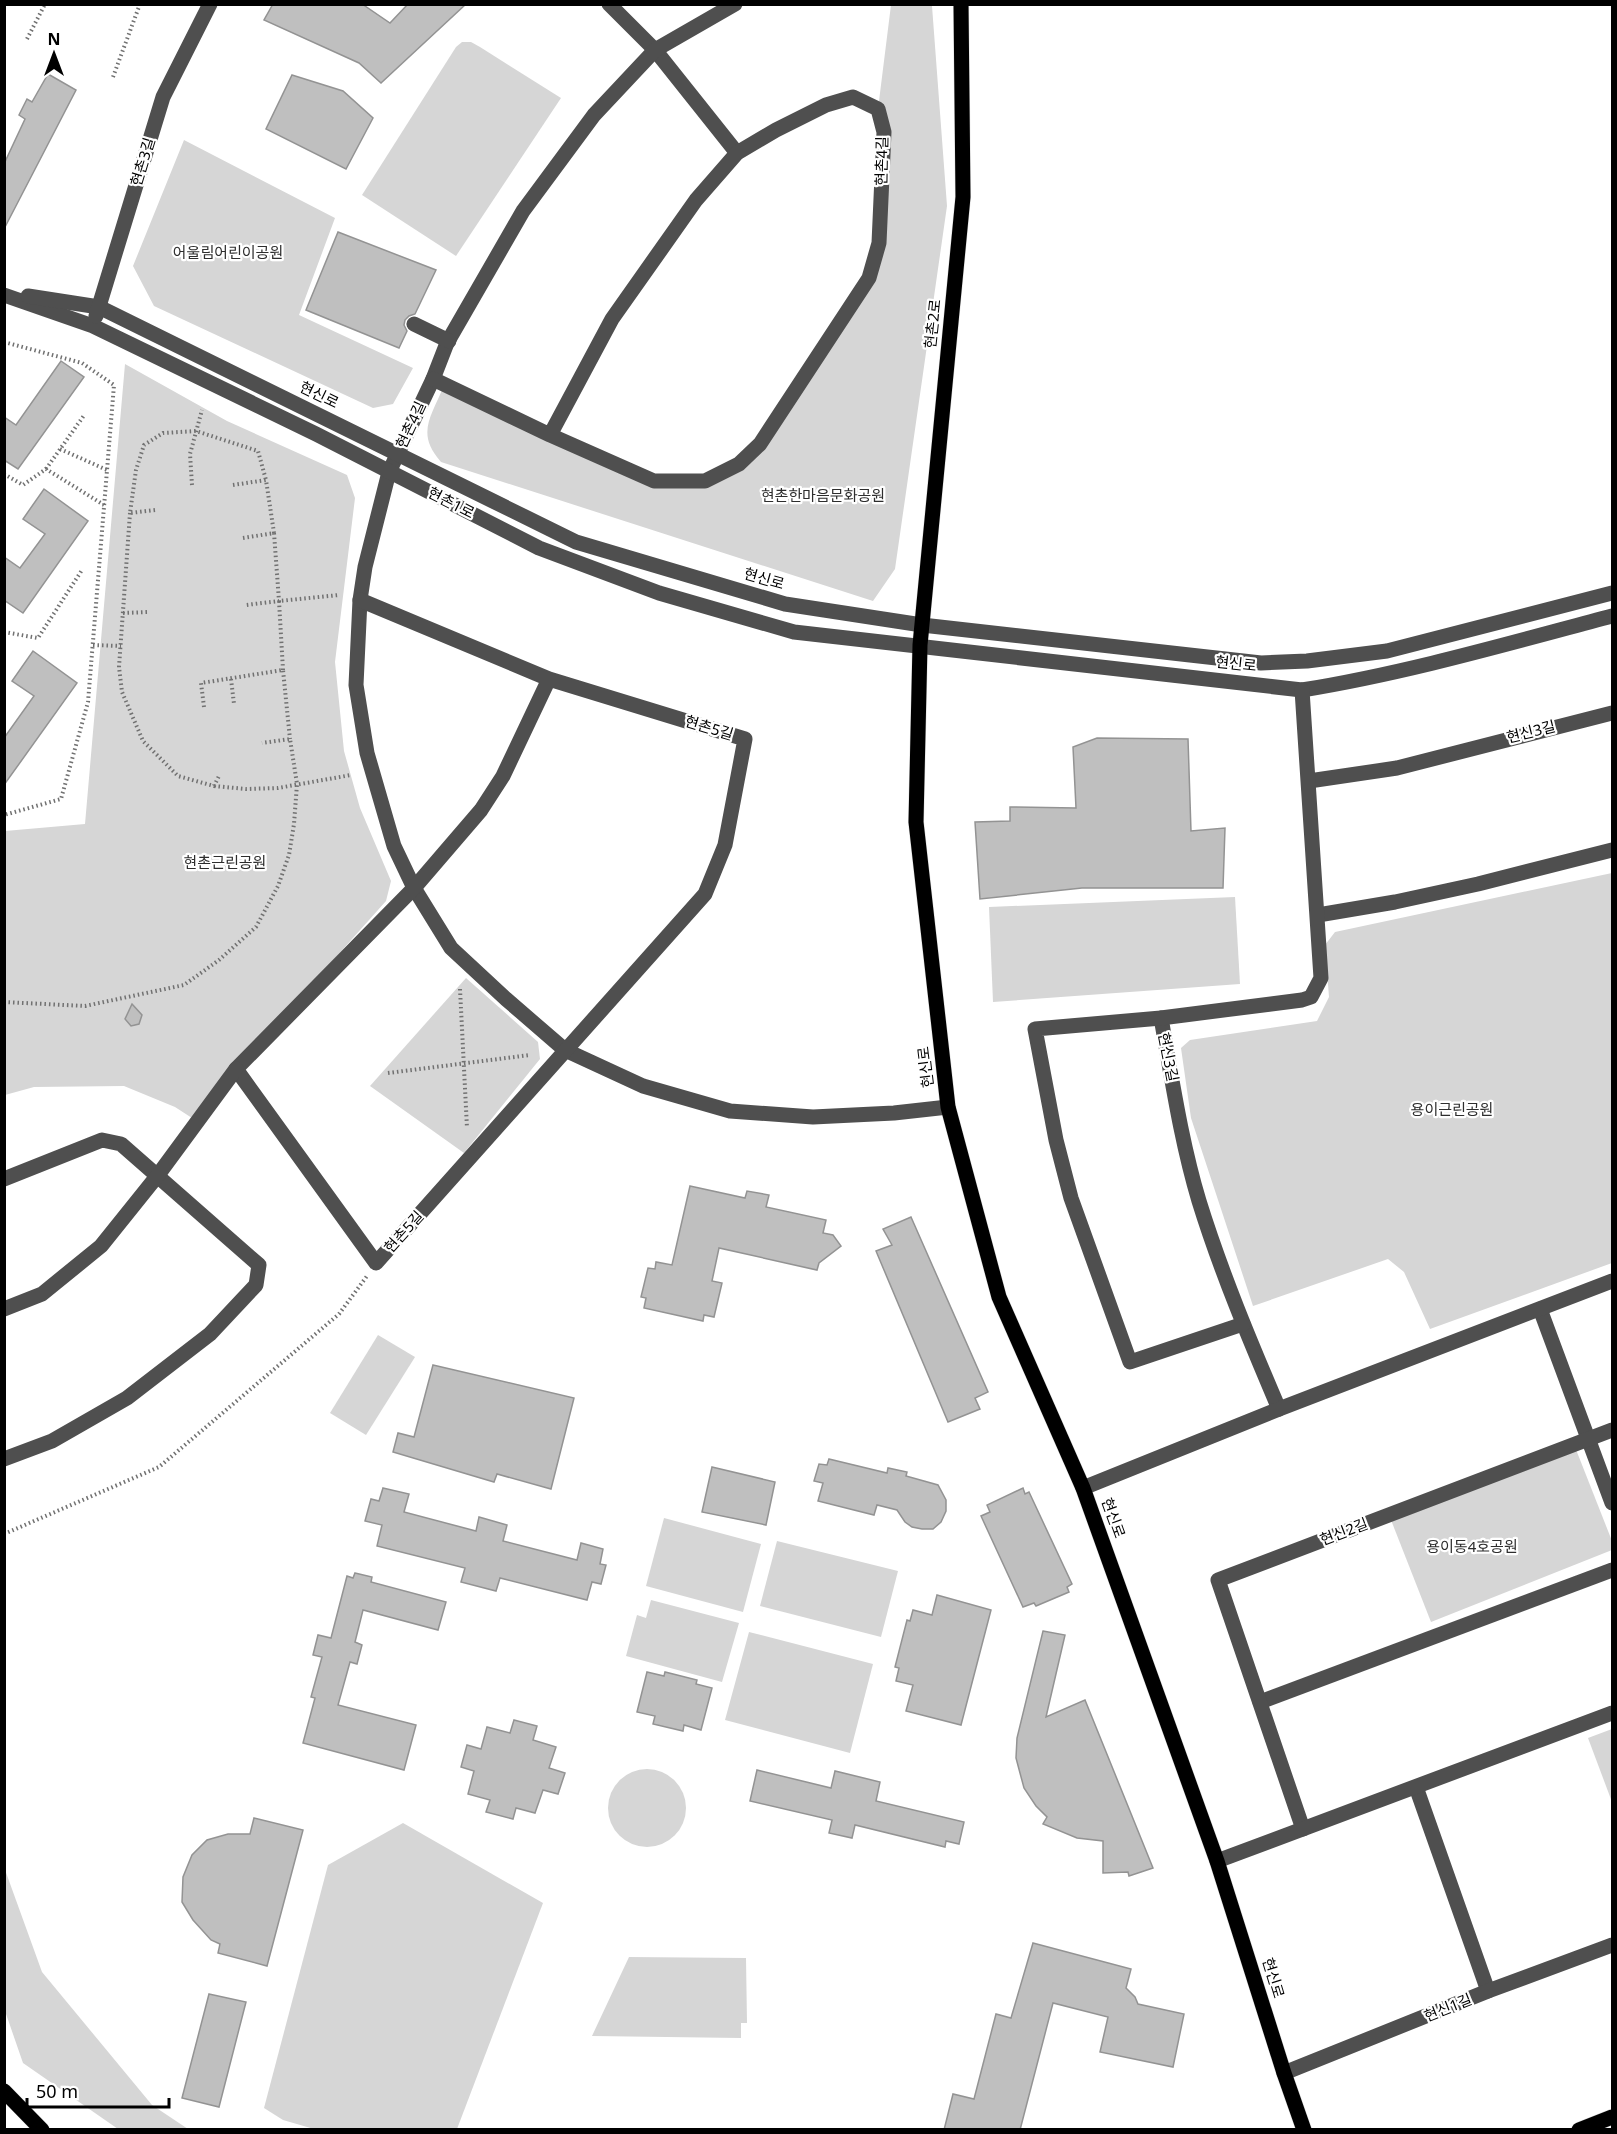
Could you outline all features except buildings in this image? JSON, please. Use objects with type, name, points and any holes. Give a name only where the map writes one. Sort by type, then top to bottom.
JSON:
[{"type":"main road","name":"현촌2로","points":[[920,645],[963,196],[961,4]]},
{"type":"main road","name":"현신로","points":[[920,645],[916,822],[948,1107],[999,1297],[1083,1488],[1217,1861],[1304,2130]]},
{"type":"main road","points":[[4,2091],[42,2130]]},
{"type":"main road","points":[[1579,2130],[1612,2117]]},
{"type":"street","name":"현촌3길","points":[[93,326],[163,97],[210,4]]},
{"type":"street","points":[[609,4],[655,50],[737,153]]},
{"type":"street","name":"현촌4길","points":[[389,472],[449,341],[523,211],[594,116],[655,50],[735,4]]},
{"type":"street","name":"현촌4길","points":[[433,379],[550,435],[654,481],[705,481],[739,464],[760,444],[869,278],[879,243],[884,132],[878,109],[853,97],[826,105],[737,153],[696,200],[612,319],[550,435]]},
{"type":"street","name":"현신로","points":[[4,294],[99,307],[576,542],[785,603],[922,625],[1262,663],[1307,661],[1387,651],[1612,593]]},
{"type":"street","name":"현촌1로","points":[[4,294],[93,326],[316,434],[538,548],[659,593],[794,632],[920,645]]},
{"type":"street","points":[[414,324],[449,341]]},
{"type":"street","points":[[389,472],[365,567],[360,600],[356,685],[367,753],[394,846],[414,888],[452,948],[565,1050],[643,1086],[730,1111],[813,1117],[894,1113],[948,1107]]},
{"type":"street","name":"현촌5길","points":[[236,1069],[376,1263],[705,894],[724,844],[745,739],[549,679],[360,600]]},
{"type":"street","name":"현신로","points":[[920,645],[1302,690],[1444,661],[1612,616]]},
{"type":"street","points":[[4,1310],[42,1294],[101,1246],[158,1175],[236,1069],[414,888],[481,810],[503,776],[549,679]]},
{"type":"street","name":"현신3길","points":[[1279,1409],[1243,1324],[1199,1200],[1179,1116],[1161,1018],[1302,1000],[1311,997],[1322,978],[1302,690]]},
{"type":"street","name":"현신3길","points":[[1309,781],[1397,768],[1612,713]]},
{"type":"street","points":[[1318,915],[1426,895],[1612,850]]},
{"type":"street","points":[[1161,1018],[1035,1029],[1056,1140],[1071,1198],[1130,1362],[1243,1324]]},
{"type":"street","points":[[4,1179],[102,1140],[121,1144],[259,1265],[256,1285],[210,1334],[127,1398],[52,1442],[4,1459]]},
{"type":"street","points":[[1083,1488],[1279,1409],[1612,1281]]},
{"type":"street","points":[[1540,1309],[1612,1503]]},
{"type":"street","name":"현신2길","points":[[1303,1828],[1218,1580],[1612,1430]]},
{"type":"street","points":[[1260,1702],[1612,1570]]},
{"type":"street","points":[[1217,1861],[1612,1713]]},
{"type":"street","points":[[1416,1787],[1488,1991]]},
{"type":"street","name":"현신1길","points":[[1284,2073],[1488,1991],[1612,1945]]},
{"type":"path","points":[[27,39],[45,4]]},
{"type":"path","points":[[113,77],[140,4]]},
{"type":"path","points":[[4,342],[82,363],[114,385],[88,702],[60,799],[4,815]]},
{"type":"path","points":[[192,485],[190,454],[202,410]]},
{"type":"path","points":[[4,474],[23,485],[46,469],[85,414]]},
{"type":"path","points":[[4,1002],[85,1006],[184,985],[219,960],[256,927],[278,886],[289,855],[297,784],[283,670],[274,534],[267,480],[258,451],[196,431],[164,433],[144,446],[136,470],[130,513],[119,667],[122,692],[143,741],[178,776],[214,786],[246,789],[278,788],[297,784],[351,776]]},
{"type":"path","points":[[60,449],[107,470]]},
{"type":"path","points":[[46,469],[104,505]]},
{"type":"path","points":[[233,485],[267,480]]},
{"type":"path","points":[[130,513],[155,510]]},
{"type":"path","points":[[243,538],[274,534]]},
{"type":"path","points":[[4,632],[39,638],[82,570]]},
{"type":"path","points":[[246,605],[339,595]]},
{"type":"path","points":[[123,613],[148,612]]},
{"type":"path","points":[[93,645],[121,646]]},
{"type":"path","points":[[204,707],[201,683],[283,670]]},
{"type":"path","points":[[231,679],[234,704]]},
{"type":"path","points":[[262,743],[290,739]]},
{"type":"path","points":[[214,786],[219,776]]},
{"type":"path","points":[[460,989],[467,1128]]},
{"type":"path","points":[[388,1073],[530,1055]]},
{"type":"path","points":[[4,1534],[159,1467],[339,1314],[376,1263]]},
{"type":"green space","name":"현촌한마음문화공원","points":[[891,5],[932,6],[947,206],[895,569],[873,601],[441,462],[433,452],[427,433],[431,415],[444,385],[654,481],[705,481],[736,466],[869,278],[879,243],[878,109]]},
{"type":"green space","points":[[462,42],[471,42],[480,47],[561,98],[456,256],[362,195],[456,47]]},
{"type":"green space","name":"어울림어린이공원","points":[[184,140],[335,218],[299,315],[413,368],[393,404],[373,408],[154,306],[133,266]]},
{"type":"green space","name":"현촌근린공원","points":[[125,364],[227,421],[347,475],[355,498],[335,662],[344,751],[360,808],[391,881],[386,901],[192,1118],[175,1107],[124,1086],[34,1087],[5,1095],[5,831],[85,824]]},
{"type":"green space","name":"용이근린공원","points":[[1612,873],[1612,1263],[1430,1329],[1404,1272],[1388,1259],[1253,1306],[1191,1118],[1181,1048],[1190,1040],[1317,1021],[1329,997],[1325,945],[1335,932]]},
{"type":"green space","points":[[1235,897],[1240,984],[993,1002],[989,907]]},
{"type":"green space","points":[[466,978],[538,1042],[540,1059],[464,1153],[370,1086]]},
{"type":"green space","points":[[378,1335],[415,1357],[366,1435],[330,1413]]},
{"type":"green space","name":"용이동4호공원","points":[[1575,1447],[1612,1541],[1612,1550],[1431,1622],[1391,1520]]},
{"type":"green space","points":[[664,1518],[761,1544],[743,1612],[646,1586]]},
{"type":"green space","points":[[777,1541],[898,1571],[881,1637],[760,1606]]},
{"type":"green space","points":[[651,1600],[739,1623],[722,1682],[626,1656],[637,1615],[646,1618]]},
{"type":"green space","points":[[749,1632],[873,1664],[850,1753],[725,1720]]},
{"type":"green space","points":[[1612,1729],[1612,1802],[1588,1738]]},
{"type":"green space","points":[[639,1769],[655,1769],[669,1775],[680,1786],[686,1800],[686,1816],[680,1830],[669,1841],[655,1847],[639,1847],[625,1841],[614,1830],[608,1816],[608,1800],[614,1786],[625,1775]]},
{"type":"green space","points":[[403,1823],[543,1903],[457,2129],[314,2129],[283,2120],[264,2108],[328,1865]]},
{"type":"green space","points":[[4,1867],[42,1972],[152,2105],[188,2129],[118,2129],[23,2063],[5,2011]]},
{"type":"green space","points":[[629,1957],[746,1958],[747,2023],[741,2023],[741,2038],[592,2036]]}]
